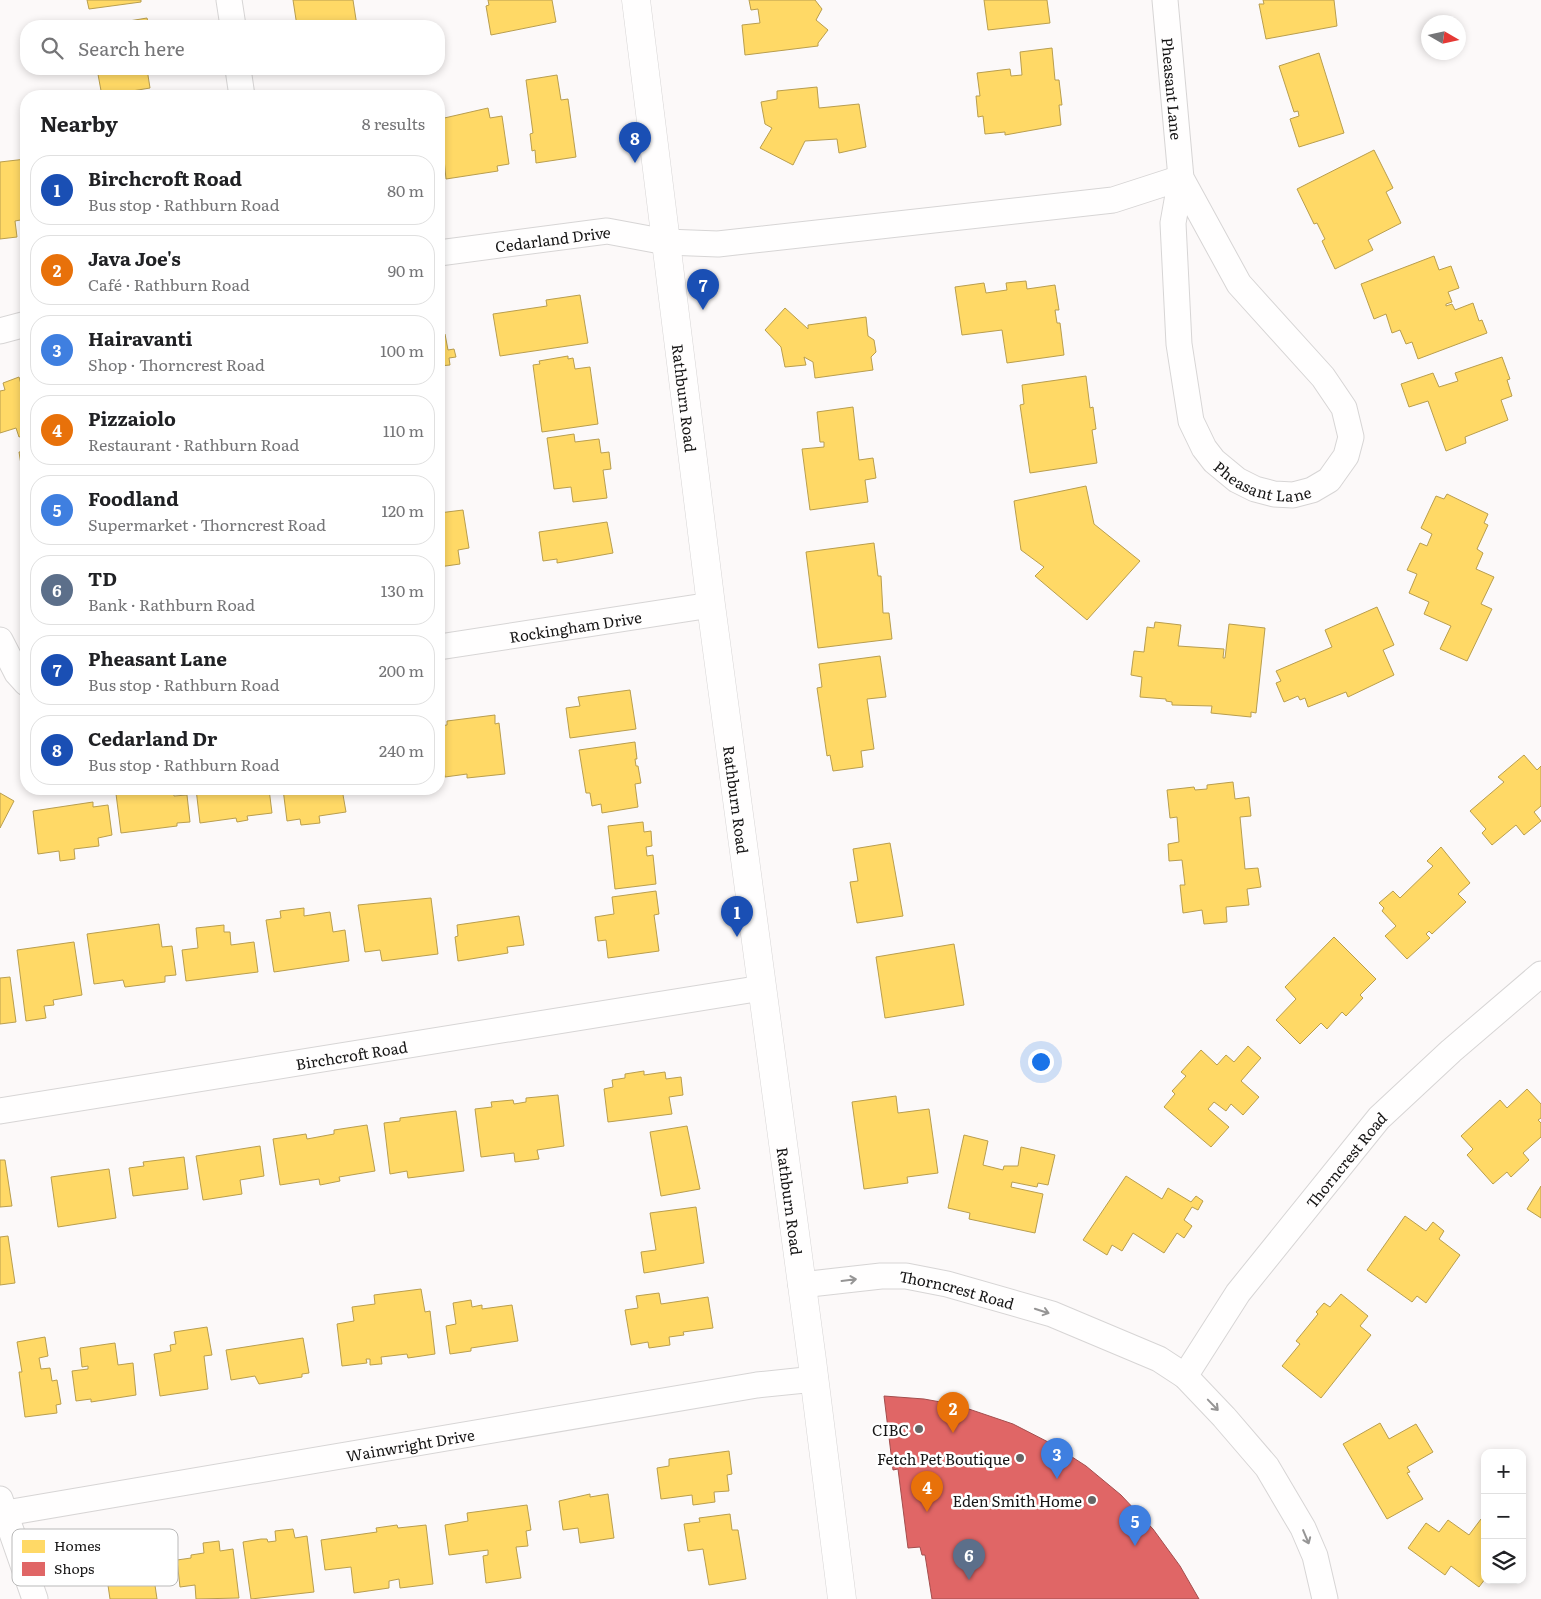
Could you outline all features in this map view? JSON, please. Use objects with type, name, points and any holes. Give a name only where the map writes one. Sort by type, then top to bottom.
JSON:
[{"type":"street","points":[[229,0],[231,20]]},
{"type":"street","name":"Rathburn Road","points":[[636,0],[711,605],[815,1379],[842,1599]]},
{"type":"street","name":"Pheasant Lane","points":[[1165,0],[1181,178],[1173,223],[1179,344],[1190,412],[1197,435],[1214,460],[1237,480],[1255,489],[1284,495],[1312,490],[1329,480],[1346,456],[1351,437],[1344,408],[1323,377],[1239,284],[1203,222],[1181,178]]},
{"type":"street","points":[[239,75],[241,90]]},
{"type":"street","points":[[666,242],[718,244],[1114,200],[1181,178]]},
{"type":"street","name":"Cedarland Drive","points":[[445,252],[607,231],[666,242]]},
{"type":"street","points":[[0,331],[20,326]]},
{"type":"street","name":"Rockingham Drive","points":[[445,646],[711,605]]},
{"type":"street","points":[[0,640],[20,676]]},
{"type":"street","name":"Thorncrest Road","points":[[1185,1376],[1238,1292],[1379,1118],[1451,1050],[1541,974]]},
{"type":"street","name":"Birchcroft Road","points":[[0,1111],[762,988]]},
{"type":"street","name":"Thorncrest Road","points":[[801,1285],[881,1276],[906,1276],[947,1284],[1076,1323],[1159,1359],[1185,1376],[1224,1417],[1267,1467],[1302,1528],[1314,1556],[1324,1599]]},
{"type":"street","name":"Wainwright Drive","points":[[3,1506],[747,1387],[815,1379]]},
{"type":"street","points":[[3,1506],[12,1532]]},
{"type":"street","points":[[31,1586],[35,1599]]},
{"type":"building: Homes","points":[[87,0],[141,0],[141,2],[89,9]]},
{"type":"building: Homes","points":[[293,0],[353,0],[356,20],[296,20]]},
{"type":"building: Homes","points":[[488,0],[552,0],[556,22],[491,35],[486,6],[489,5]]},
{"type":"building: Homes","points":[[749,0],[815,0],[822,9],[816,20],[828,30],[818,43],[818,46],[745,55],[742,25],[760,23],[758,9],[751,10]]},
{"type":"building: Homes","points":[[984,0],[1047,0],[1050,23],[988,30]]},
{"type":"building: Homes","points":[[1263,0],[1334,0],[1337,26],[1266,39],[1259,4],[1264,4]]},
{"type":"building: Homes","points":[[1052,48],[1055,80],[1059,80],[1062,105],[1059,105],[1061,125],[1005,135],[1005,132],[985,134],[983,116],[978,117],[976,96],[980,96],[977,73],[1010,69],[1011,76],[1022,75],[1020,52]]},
{"type":"building: Homes","points":[[1319,53],[1344,133],[1299,147],[1290,119],[1299,116],[1298,111],[1294,112],[1279,66]]},
{"type":"building: Homes","points":[[98,75],[148,75],[150,88],[138,90],[101,90]]},
{"type":"building: Homes","points":[[557,75],[561,100],[568,99],[576,157],[536,163],[535,150],[532,151],[530,134],[533,133],[526,80]]},
{"type":"building: Homes","points":[[817,87],[819,108],[859,104],[866,147],[839,153],[837,139],[805,141],[793,165],[760,148],[772,128],[765,124],[761,102],[777,99],[777,91]]},
{"type":"building: Homes","points":[[488,108],[490,118],[502,116],[509,164],[497,166],[498,171],[446,179],[445,118]]},
{"type":"building: Homes","points":[[1374,150],[1393,188],[1386,192],[1401,223],[1368,240],[1373,250],[1335,269],[1322,241],[1325,239],[1317,223],[1314,224],[1297,189]]},
{"type":"building: Homes","points":[[20,160],[20,220],[15,221],[17,237],[0,239],[0,162]]},
{"type":"building: Homes","points":[[1434,256],[1439,270],[1451,266],[1459,288],[1448,292],[1452,302],[1446,304],[1446,306],[1452,304],[1455,310],[1473,303],[1479,321],[1482,320],[1487,333],[1418,359],[1412,342],[1406,344],[1400,330],[1392,333],[1386,314],[1374,319],[1361,284]]},
{"type":"building: Homes","points":[[1026,281],[1027,289],[1055,285],[1059,310],[1055,310],[1057,323],[1060,323],[1064,355],[1007,363],[1002,330],[962,335],[955,287],[984,283],[986,293],[1007,290],[1006,283]]},
{"type":"building: Homes","points":[[580,295],[588,343],[500,356],[493,314],[547,306],[546,300]]},
{"type":"building: Homes","points":[[785,308],[808,329],[808,325],[866,317],[868,336],[874,340],[876,352],[871,357],[873,370],[815,378],[813,362],[804,357],[806,365],[785,367],[781,347],[765,330]]},
{"type":"building: Homes","points":[[445,334],[448,350],[454,349],[456,357],[449,358],[450,365],[445,365]]},
{"type":"building: Homes","points":[[568,356],[568,359],[573,358],[575,369],[590,367],[598,424],[542,432],[533,365],[540,364],[539,361]]},
{"type":"building: Homes","points":[[1502,357],[1510,379],[1507,380],[1512,396],[1501,400],[1508,420],[1465,437],[1466,443],[1446,451],[1428,401],[1409,407],[1401,384],[1433,373],[1439,387],[1458,381],[1455,373]]},
{"type":"building: Homes","points":[[1086,376],[1090,408],[1093,407],[1096,429],[1092,430],[1097,463],[1030,473],[1020,405],[1024,404],[1022,385]]},
{"type":"building: Homes","points":[[19,377],[20,437],[16,428],[0,433],[0,391],[5,390],[3,383]]},
{"type":"building: Homes","points":[[853,407],[859,460],[873,458],[876,478],[865,480],[868,502],[810,510],[802,449],[824,447],[824,442],[820,442],[817,412]]},
{"type":"building: Homes","points":[[574,434],[575,442],[599,439],[601,453],[609,452],[611,469],[603,470],[607,498],[573,502],[571,487],[554,489],[547,438]]},
{"type":"building: Homes","points":[[1086,486],[1094,524],[1140,561],[1087,620],[1035,576],[1044,567],[1021,550],[1014,501]]},
{"type":"building: Homes","points":[[1447,494],[1488,514],[1484,523],[1488,525],[1477,549],[1483,553],[1476,569],[1494,577],[1481,604],[1492,609],[1467,661],[1440,649],[1451,626],[1424,614],[1429,602],[1409,593],[1417,574],[1407,570],[1420,543],[1427,546],[1432,534],[1421,528],[1436,496],[1444,499]]},
{"type":"building: Homes","points":[[463,510],[469,548],[458,550],[460,564],[445,566],[445,512]]},
{"type":"building: Homes","points":[[607,522],[613,553],[557,563],[557,559],[543,561],[539,532]]},
{"type":"building: Homes","points":[[874,543],[878,576],[881,576],[883,613],[889,613],[892,639],[818,648],[806,552]]},
{"type":"building: Homes","points":[[1377,607],[1394,645],[1383,650],[1394,675],[1348,697],[1346,692],[1308,707],[1305,698],[1300,700],[1298,696],[1284,702],[1276,683],[1281,681],[1276,671],[1332,647],[1325,630]]},
{"type":"building: Homes","points":[[1155,622],[1181,625],[1178,646],[1224,649],[1223,658],[1225,658],[1229,624],[1265,628],[1256,713],[1251,712],[1251,717],[1211,713],[1212,706],[1172,705],[1172,702],[1166,701],[1166,699],[1140,697],[1142,677],[1131,675],[1134,651],[1144,652],[1147,627],[1154,628]]},
{"type":"building: Homes","points":[[880,656],[886,697],[867,699],[874,749],[861,751],[863,767],[833,771],[830,755],[827,756],[817,688],[822,687],[819,664]]},
{"type":"building: Homes","points":[[630,690],[636,729],[570,738],[566,708],[580,706],[578,697]]},
{"type":"building: Homes","points":[[495,715],[495,724],[499,723],[505,774],[467,778],[467,774],[445,777],[445,725],[447,725],[447,721]]},
{"type":"building: Homes","points":[[635,742],[636,766],[638,766],[641,783],[635,784],[638,807],[602,813],[601,804],[592,806],[590,793],[586,793],[579,750]]},
{"type":"building: Homes","points":[[1524,755],[1537,770],[1541,766],[1541,806],[1534,812],[1541,821],[1524,835],[1516,825],[1492,845],[1482,833],[1486,829],[1470,811],[1504,782],[1498,777]]},
{"type":"building: Homes","points":[[1233,782],[1235,799],[1249,797],[1251,816],[1240,817],[1245,869],[1258,868],[1261,887],[1247,889],[1249,905],[1226,907],[1227,922],[1204,924],[1202,910],[1183,913],[1180,885],[1185,885],[1182,860],[1169,861],[1168,844],[1179,842],[1177,817],[1170,818],[1167,790],[1194,787],[1195,790],[1207,789],[1207,785]]},
{"type":"building: Homes","points":[[0,793],[14,801],[0,828]]},
{"type":"building: Homes","points":[[116,795],[187,795],[190,822],[177,823],[177,826],[121,833]]},
{"type":"building: Homes","points":[[197,795],[270,795],[272,813],[247,816],[248,820],[237,822],[236,818],[200,823]]},
{"type":"building: Homes","points":[[284,795],[343,795],[346,812],[319,816],[320,823],[301,825],[300,819],[287,821]]},
{"type":"building: Homes","points":[[93,802],[93,807],[108,805],[112,835],[98,838],[99,846],[74,849],[75,859],[60,861],[59,851],[38,854],[33,811]]},
{"type":"building: Homes","points":[[643,822],[644,832],[651,831],[652,846],[646,847],[647,856],[653,855],[656,884],[615,889],[608,826]]},
{"type":"building: Homes","points":[[890,843],[903,916],[857,923],[850,882],[858,881],[853,849]]},
{"type":"building: Homes","points":[[1441,847],[1470,883],[1458,894],[1466,902],[1432,934],[1429,931],[1426,934],[1430,938],[1407,959],[1385,936],[1396,926],[1382,911],[1384,908],[1379,903],[1393,891],[1400,898],[1433,866],[1427,861]]},
{"type":"building: Homes","points":[[656,891],[659,914],[654,915],[659,951],[608,958],[606,940],[598,941],[595,917],[614,914],[612,897]]},
{"type":"building: Homes","points":[[431,898],[438,954],[382,961],[380,950],[365,952],[358,905]]},
{"type":"building: Homes","points":[[304,908],[304,916],[330,912],[333,932],[345,930],[349,961],[274,972],[266,920],[281,918],[280,911]]},
{"type":"building: Homes","points":[[519,916],[524,945],[507,947],[508,953],[458,961],[455,937],[458,936],[457,925]]},
{"type":"building: Homes","points":[[159,924],[162,947],[172,946],[176,975],[165,976],[165,982],[125,987],[123,980],[94,984],[87,934]]},
{"type":"building: Homes","points":[[224,925],[224,932],[230,932],[231,945],[254,942],[258,972],[186,981],[182,950],[198,948],[196,928]]},
{"type":"building: Homes","points":[[1334,937],[1376,979],[1360,995],[1363,998],[1346,1016],[1342,1012],[1327,1029],[1321,1023],[1300,1044],[1276,1020],[1296,999],[1285,987]]},
{"type":"building: Homes","points":[[74,942],[82,995],[53,1000],[54,1005],[44,1006],[46,1018],[26,1021],[17,950]]},
{"type":"building: Homes","points":[[954,944],[964,1005],[885,1018],[876,957]]},
{"type":"building: Homes","points":[[10,977],[16,1022],[0,1024],[0,978]]},
{"type":"building: Homes","points":[[1248,1046],[1261,1058],[1241,1081],[1259,1097],[1243,1115],[1231,1104],[1226,1111],[1214,1102],[1208,1109],[1229,1127],[1211,1147],[1164,1107],[1175,1094],[1172,1091],[1186,1076],[1181,1072],[1201,1050],[1217,1065],[1226,1055],[1234,1062]]},
{"type":"building: Homes","points":[[644,1071],[644,1075],[665,1072],[666,1079],[681,1077],[683,1095],[669,1097],[672,1114],[608,1122],[604,1089],[613,1087],[612,1080],[625,1078],[625,1074]]},
{"type":"building: Homes","points":[[1527,1089],[1541,1104],[1541,1118],[1538,1120],[1541,1123],[1541,1137],[1523,1153],[1529,1160],[1511,1177],[1507,1172],[1493,1184],[1467,1155],[1473,1149],[1461,1136],[1500,1100],[1507,1108]]},
{"type":"building: Homes","points":[[558,1095],[564,1146],[537,1150],[539,1159],[515,1162],[514,1153],[481,1157],[475,1109],[492,1107],[491,1102],[513,1100],[514,1104],[526,1102],[526,1098]]},
{"type":"building: Homes","points":[[896,1096],[898,1113],[929,1109],[938,1173],[907,1177],[908,1183],[864,1189],[852,1102]]},
{"type":"building: Homes","points":[[456,1111],[464,1171],[408,1178],[407,1171],[390,1174],[384,1123],[400,1121],[400,1118]]},
{"type":"building: Homes","points":[[367,1125],[375,1171],[339,1177],[340,1181],[320,1185],[319,1179],[280,1185],[273,1139],[306,1134],[307,1139],[334,1134],[334,1130]]},
{"type":"building: Homes","points":[[687,1126],[700,1189],[661,1196],[650,1132]]},
{"type":"building: Homes","points":[[964,1135],[988,1141],[983,1165],[1003,1170],[1004,1166],[1018,1166],[1021,1147],[1055,1155],[1048,1185],[1038,1183],[1037,1187],[1012,1182],[1011,1187],[1043,1194],[1035,1233],[969,1219],[970,1213],[948,1208]]},
{"type":"building: Homes","points":[[260,1146],[264,1176],[240,1180],[242,1194],[203,1200],[196,1156]]},
{"type":"building: Homes","points":[[184,1157],[188,1189],[133,1196],[129,1168],[144,1166],[143,1162]]},
{"type":"building: Homes","points":[[0,1160],[5,1160],[12,1206],[0,1207]]},
{"type":"building: Homes","points":[[109,1169],[116,1218],[58,1227],[51,1177]]},
{"type":"building: Homes","points":[[1126,1176],[1162,1199],[1168,1188],[1191,1202],[1196,1196],[1203,1201],[1198,1210],[1192,1207],[1184,1220],[1192,1226],[1184,1238],[1177,1233],[1164,1253],[1133,1233],[1122,1251],[1112,1245],[1107,1255],[1083,1240]]},
{"type":"building: Homes","points":[[1541,1186],[1541,1218],[1527,1209]]},
{"type":"building: Homes","points":[[696,1207],[704,1263],[644,1273],[641,1252],[656,1250],[650,1213]]},
{"type":"building: Homes","points":[[1405,1216],[1426,1231],[1433,1222],[1444,1231],[1439,1239],[1460,1255],[1426,1303],[1417,1296],[1412,1302],[1367,1270]]},
{"type":"building: Homes","points":[[8,1236],[15,1283],[0,1285],[0,1237]]},
{"type":"building: Homes","points":[[421,1289],[425,1312],[430,1311],[435,1354],[408,1358],[407,1354],[381,1357],[382,1364],[370,1365],[370,1359],[366,1359],[367,1363],[342,1366],[337,1324],[354,1321],[352,1307],[375,1304],[374,1295]]},
{"type":"building: Homes","points":[[659,1293],[661,1304],[708,1297],[713,1328],[683,1332],[684,1335],[669,1337],[670,1345],[649,1348],[648,1342],[631,1345],[625,1310],[638,1308],[636,1296]]},
{"type":"building: Homes","points":[[1341,1294],[1368,1316],[1360,1326],[1371,1335],[1321,1398],[1282,1366],[1300,1344],[1296,1341],[1318,1314],[1316,1312],[1324,1303],[1330,1307]]},
{"type":"building: Homes","points":[[471,1300],[472,1307],[482,1305],[482,1309],[512,1305],[518,1341],[471,1348],[471,1351],[450,1354],[446,1326],[456,1324],[453,1303]]},
{"type":"building: Homes","points":[[207,1327],[212,1355],[204,1356],[208,1389],[160,1396],[154,1354],[171,1351],[170,1345],[176,1344],[174,1332]]},
{"type":"building: Homes","points":[[45,1337],[48,1356],[39,1358],[41,1369],[50,1368],[52,1381],[57,1380],[61,1404],[56,1405],[57,1413],[25,1417],[19,1372],[22,1372],[17,1342]]},
{"type":"building: Homes","points":[[303,1338],[309,1373],[302,1374],[302,1377],[259,1384],[255,1376],[231,1380],[226,1350]]},
{"type":"building: Homes","points":[[115,1343],[118,1365],[133,1363],[136,1395],[91,1402],[91,1399],[76,1401],[72,1371],[88,1369],[88,1366],[82,1367],[80,1348]]},
{"type":"building: Homes","points":[[1380,1423],[1389,1439],[1416,1424],[1433,1452],[1407,1467],[1410,1472],[1407,1473],[1423,1499],[1387,1519],[1343,1444]]},
{"type":"building: Homes","points":[[729,1451],[732,1474],[727,1475],[729,1491],[714,1492],[715,1502],[693,1505],[692,1495],[661,1499],[657,1468],[669,1466],[669,1459]]},
{"type":"building: Homes","points":[[590,1494],[590,1497],[608,1494],[614,1538],[580,1543],[578,1528],[563,1530],[559,1501]]},
{"type":"building: Homes","points":[[527,1505],[531,1530],[526,1531],[528,1546],[516,1547],[521,1578],[486,1583],[483,1556],[488,1555],[488,1550],[449,1555],[445,1525],[468,1521],[467,1513]]},
{"type":"building: Homes","points":[[730,1514],[732,1530],[738,1530],[746,1579],[709,1585],[703,1549],[688,1551],[684,1524],[700,1522],[699,1518]]},
{"type":"building: Homes","points":[[1481,1519],[1481,1584],[1479,1587],[1451,1566],[1445,1575],[1408,1548],[1426,1523],[1439,1532],[1448,1520],[1469,1535]]},
{"type":"building: Homes","points":[[397,1525],[398,1528],[426,1525],[433,1584],[400,1588],[399,1579],[389,1581],[389,1588],[354,1593],[351,1567],[325,1570],[321,1540],[377,1532],[376,1528]]},
{"type":"building: Homes","points":[[293,1529],[295,1538],[307,1536],[314,1592],[251,1599],[243,1542],[261,1539],[267,1539],[268,1542],[276,1541],[275,1531]]},
{"type":"building: Homes","points":[[219,1541],[220,1551],[233,1549],[239,1598],[196,1599],[195,1585],[180,1587],[178,1560],[191,1558],[191,1555],[204,1553],[203,1543]]},
{"type":"building: Homes","points":[[108,1586],[155,1586],[157,1599],[110,1599]]},
{"type":"building: Shops","points":[[884,1396],[924,1399],[957,1405],[1013,1424],[1052,1444],[1086,1466],[1121,1495],[1153,1529],[1180,1566],[1199,1599],[932,1599],[925,1555],[922,1555],[920,1547],[908,1548],[898,1469],[893,1470]]},
{"type":"place","name":"Cedarland Dr","points":[[635,163]]},
{"type":"place","name":"Pheasant Lane","points":[[703,310]]},
{"type":"place","name":"Birchcroft Road","points":[[737,937]]},
{"type":"place","name":"CIBC","points":[[919,1429]]},
{"type":"place","name":"Java Joe's","points":[[953,1433]]},
{"type":"place","name":"Fetch Pet Boutique","points":[[1020,1458]]},
{"type":"place","name":"Hairavanti","points":[[1057,1479]]},
{"type":"place","name":"Eden Smith Home","points":[[1092,1500]]},
{"type":"place","name":"Pizzaiolo","points":[[927,1512]]},
{"type":"place","name":"Foodland","points":[[1135,1546]]},
{"type":"place","name":"TD","points":[[969,1580]]}]
